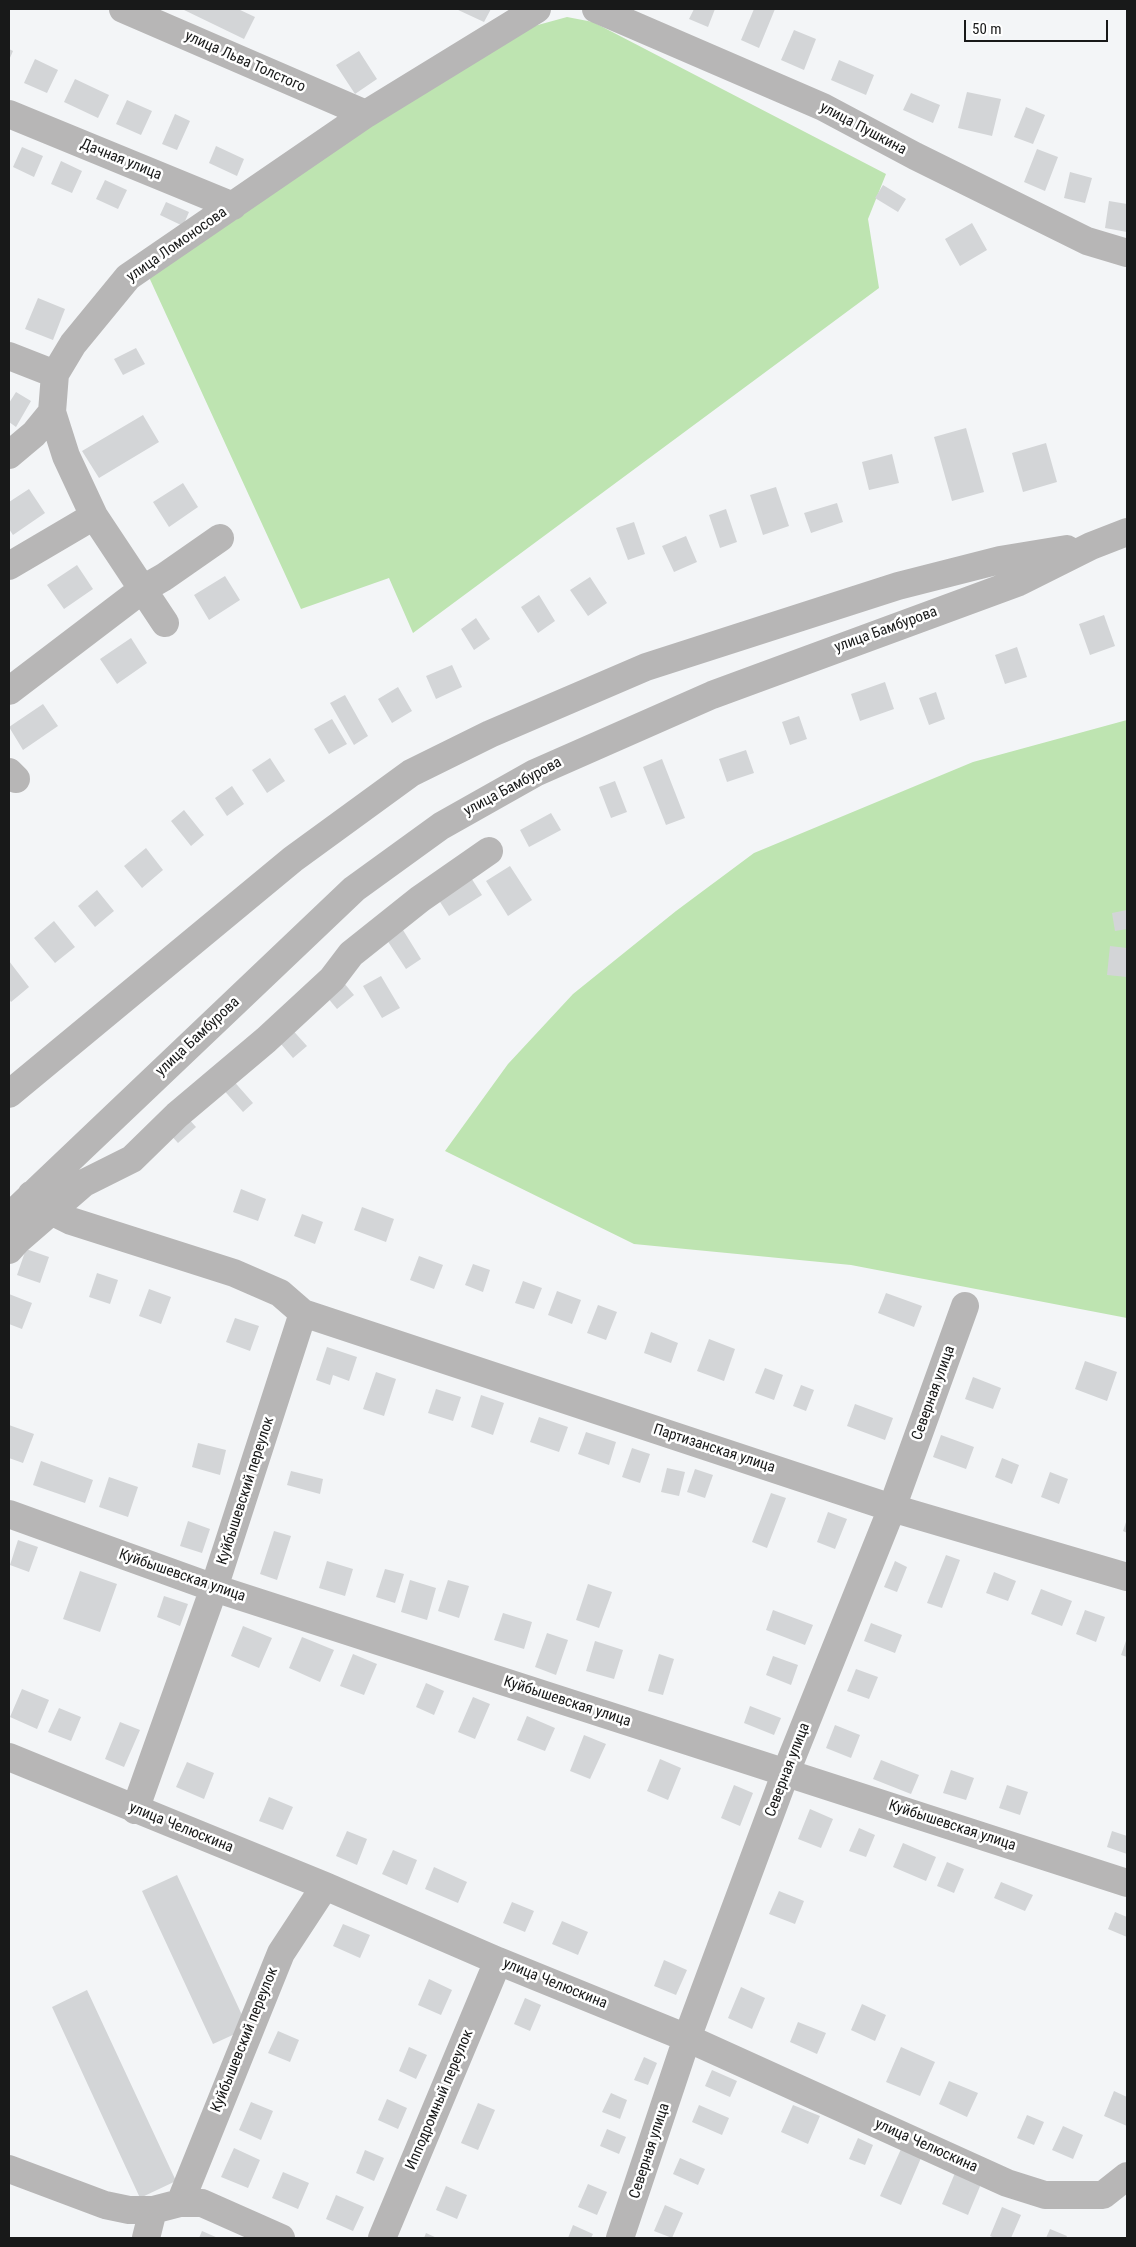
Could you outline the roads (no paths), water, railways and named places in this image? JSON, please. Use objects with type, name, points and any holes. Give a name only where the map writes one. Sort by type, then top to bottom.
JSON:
[{"type":"street","name":"улица Льва Толстого","points":[[123,9],[366,114]]},
{"type":"street","name":"улица Ломоносова","points":[[164,623],[94,516],[66,456],[52,412],[55,374],[73,344],[128,276],[366,114],[537,9]]},
{"type":"street","name":"улица Пушкина","points":[[596,9],[823,107],[914,156],[1087,241],[1127,253]]},
{"type":"street","name":"Дачная улица","points":[[9,114],[233,206]]},
{"type":"street","points":[[9,356],[55,374]]},
{"type":"street","points":[[9,455],[34,434],[52,412]]},
{"type":"street","points":[[9,566],[94,516]]},
{"type":"street","name":"улица Бамбурова","points":[[9,1217],[41,1203],[354,889],[441,826],[535,773],[712,695],[1019,582],[1091,546],[1127,532]]},
{"type":"street","points":[[9,691],[143,589],[164,577],[220,538]]},
{"type":"street","points":[[9,1094],[293,859],[420,768],[490,734],[646,667],[898,586],[1000,560],[1091,546]]},
{"type":"street","points":[[9,1250],[41,1203],[132,1159],[177,1115],[266,1040],[332,979],[352,954],[420,899],[489,852]]},
{"type":"street","points":[[41,1203],[71,1221],[234,1273],[280,1293],[303,1313]]},
{"type":"street","name":"Северная улица","points":[[620,2238],[687,2038],[786,1772],[892,1508],[965,1306]]},
{"type":"street","name":"Партизанская улица","points":[[303,1313],[892,1508],[1127,1577]]},
{"type":"street","name":"Куйбышевский переулок","points":[[135,1810],[214,1588],[303,1313]]},
{"type":"street","name":"Куйбышевская улица","points":[[9,1514],[214,1588],[1127,1883]]},
{"type":"street","name":"улица Челюскина","points":[[9,1757],[135,1810],[326,1886],[498,1961],[687,2038],[1007,2183],[1045,2194],[1103,2195],[1127,2176]]},
{"type":"street","name":"Куйбышевский переулок","points":[[180,2203],[281,1953],[326,1886]]},
{"type":"street","name":"Ипподромный переулок","points":[[382,2238],[498,1961]]},
{"type":"street","points":[[9,2169],[105,2205],[129,2210],[153,2210],[180,2203],[202,2203],[281,2238]]},
{"type":"street","points":[[146,2238],[153,2210]]}]
